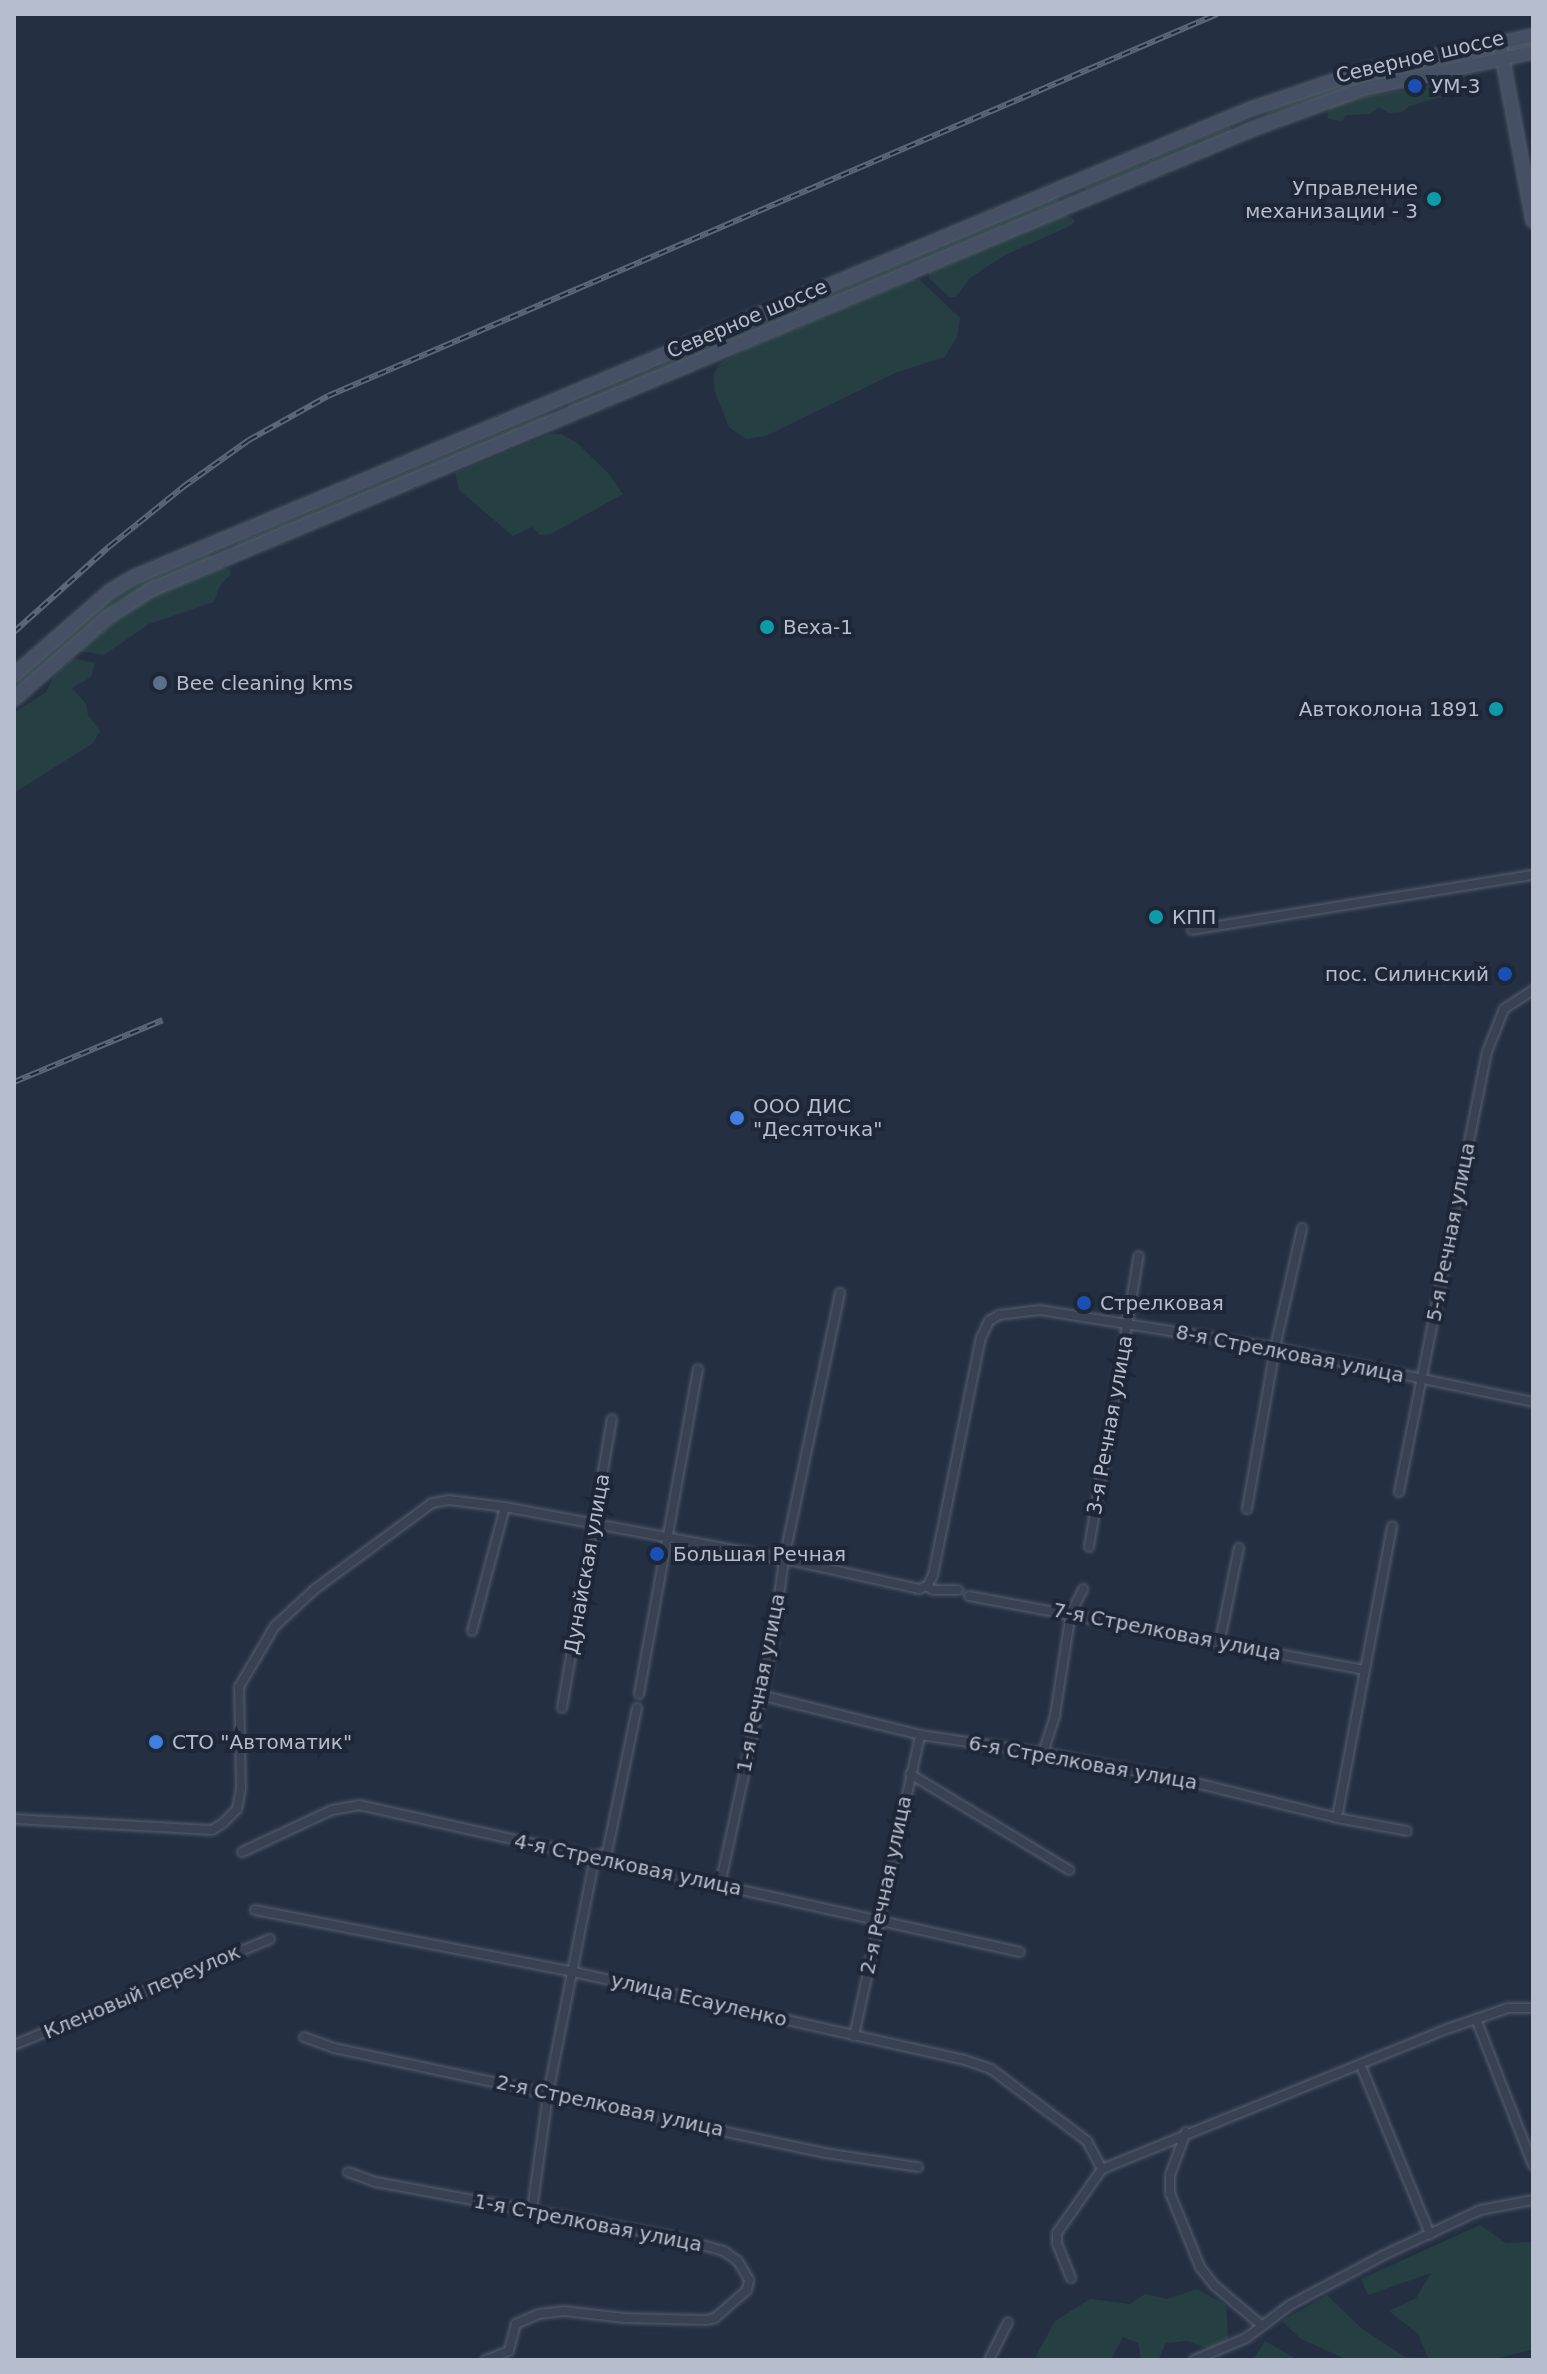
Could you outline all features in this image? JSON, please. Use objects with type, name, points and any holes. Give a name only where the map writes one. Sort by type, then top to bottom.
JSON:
[{"type":"main road","name":"Северное шоссе","points":[[14,675],[109,592],[134,577],[556,403],[1248,110],[1357,73],[1533,36]]},
{"type":"main road","points":[[1500,43],[1533,221]]},
{"type":"main road","points":[[1463,50],[1466,65]]},
{"type":"main road","name":"Северное шоссе","points":[[14,699],[128,602],[1255,128],[1362,89],[1533,52]]},
{"type":"main road","points":[[1248,110],[1255,128]]},
{"type":"main road","points":[[1070,184],[1078,201]]},
{"type":"main road","points":[[556,403],[563,419]]},
{"type":"main road","points":[[222,542],[229,559]]},
{"type":"street","points":[[1192,930],[1533,875]]},
{"type":"street","name":"5-я Речная улица","points":[[1399,1492],[1487,1052],[1504,1009],[1533,990]]},
{"type":"street","points":[[1247,1509],[1275,1348],[1302,1228]]},
{"type":"street","name":"3-я Речная улица","points":[[1089,1547],[1139,1256]]},
{"type":"street","name":"1-я Речная улица","points":[[720,1885],[772,1647],[784,1559],[840,1293]]},
{"type":"street","name":"8-я Стрелковая улица","points":[[927,1586],[933,1575],[981,1338],[989,1321],[999,1315],[1040,1310],[1275,1348],[1533,1402]]},
{"type":"street","points":[[639,1694],[698,1369]]},
{"type":"street","name":"Дунайская улица","points":[[562,1708],[612,1419]]},
{"type":"street","points":[[14,1819],[212,1830],[223,1823],[237,1809],[241,1789],[239,1687],[275,1626],[315,1589],[432,1503],[449,1500],[505,1507],[784,1559],[919,1589],[927,1586],[933,1590],[958,1590]]},
{"type":"street","points":[[472,1631],[505,1507]]},
{"type":"street","points":[[1337,1818],[1392,1526]]},
{"type":"street","points":[[1220,1641],[1239,1548]]},
{"type":"street","points":[[1043,1753],[1055,1715],[1071,1613],[1083,1589]]},
{"type":"street","name":"7-я Стрелковая улица","points":[[969,1596],[1364,1670]]},
{"type":"street","name":"6-я Стрелковая улица","points":[[760,1695],[920,1735],[1043,1753],[1200,1784],[1337,1818],[1407,1831]]},
{"type":"street","points":[[532,2210],[548,2094],[595,1856],[607,1853],[637,1708]]},
{"type":"street","name":"2-я Речная улица","points":[[854,2036],[920,1735]]},
{"type":"street","points":[[910,1774],[1069,1870]]},
{"type":"street","name":"4-я Стрелковая улица","points":[[242,1852],[332,1810],[359,1805],[1020,1952]]},
{"type":"street","name":"улица Есауленко","points":[[255,1910],[574,1972],[991,2069],[1087,2141],[1102,2169]]},
{"type":"street","name":"Кленовый переулок","points":[[14,2045],[270,1939]]},
{"type":"street","points":[[1071,2278],[1057,2244],[1057,2233],[1102,2169],[1186,2132],[1476,2019],[1508,2008],[1533,2008]]},
{"type":"street","points":[[1476,2019],[1533,2165]]},
{"type":"street","name":"2-я Стрелковая улица","points":[[304,2037],[334,2048],[825,2153],[918,2167]]},
{"type":"street","points":[[1361,2066],[1430,2234]]},
{"type":"street","points":[[1186,2132],[1174,2159],[1170,2193],[1200,2267],[1215,2286],[1260,2324]]},
{"type":"street","name":"1-я Стрелковая улица","points":[[348,2172],[376,2182],[673,2237],[724,2251],[738,2261],[749,2280],[747,2290],[715,2318],[706,2320],[624,2318],[564,2311],[539,2314],[516,2324],[509,2351],[486,2360]]},
{"type":"street","points":[[1194,2360],[1246,2338],[1260,2324],[1331,2281],[1480,2210],[1533,2200]]},
{"type":"street","points":[[989,2360],[1008,2322]]},
{"type":"green space","points":[[1435,60],[1437,65],[1360,84],[1266,115],[1268,110],[1309,94]]},
{"type":"green space","points":[[1454,81],[1457,88],[1452,94],[1410,106],[1402,112],[1389,113],[1379,107],[1370,114],[1347,115],[1342,121],[1327,119],[1329,107],[1352,99]]},
{"type":"green space","points":[[1230,126],[1231,132],[1086,190],[1083,188]]},
{"type":"green space","points":[[1058,196],[1060,202],[568,410],[568,405]]},
{"type":"green space","points":[[1065,214],[1075,220],[1072,225],[1003,256],[970,278],[956,297],[949,297],[929,278],[929,272]]},
{"type":"green space","points":[[913,279],[920,280],[960,318],[957,337],[945,357],[895,373],[766,436],[746,439],[729,427],[714,390],[714,374],[720,363],[755,345]]},
{"type":"green space","points":[[548,413],[552,417],[236,548],[238,542]]},
{"type":"green space","points":[[549,434],[561,434],[577,443],[609,474],[623,494],[551,534],[540,535],[532,527],[513,536],[459,490],[455,473]]},
{"type":"green space","points":[[209,554],[211,560],[119,600],[14,692],[14,683],[110,598],[146,579]]},
{"type":"green space","points":[[220,568],[229,569],[231,574],[220,586],[214,602],[149,624],[104,655],[79,651],[144,598]]},
{"type":"green space","points":[[73,658],[95,663],[91,677],[72,688],[86,704],[88,715],[100,731],[93,743],[14,793],[14,713],[46,692],[54,676]]},
{"type":"green space","points":[[1480,2225],[1506,2243],[1533,2242],[1533,2349],[1492,2360],[1348,2360],[1301,2339],[1282,2321],[1327,2295],[1361,2328],[1405,2357],[1428,2358],[1418,2334],[1389,2311],[1416,2298],[1431,2273],[1368,2295],[1361,2279]]},
{"type":"green space","points":[[1197,2289],[1226,2305],[1229,2346],[1211,2350],[1188,2341],[1166,2343],[1158,2360],[1141,2360],[1138,2343],[1123,2337],[1111,2360],[1039,2360],[1036,2356],[1055,2321],[1090,2299],[1130,2304],[1145,2294],[1167,2299]]},
{"type":"green space","points":[[1265,2341],[1298,2360],[1253,2360]]},
{"type":"railway","points":[[14,632],[110,546],[183,487],[249,440],[328,396],[1217,14]]},
{"type":"railway","points":[[14,1082],[163,1020]]},
{"type":"place","name":"УМ-3","points":[[1415,86]]},
{"type":"place","name":"Управление механизации - 3","points":[[1434,199]]},
{"type":"place","name":"Веха-1","points":[[767,627]]},
{"type":"place","name":"Bee cleaning kms","points":[[160,683]]},
{"type":"place","name":"Автоколона 1891","points":[[1496,709]]},
{"type":"place","name":"КПП","points":[[1156,917]]},
{"type":"place","name":"пос. Силинский","points":[[1505,974]]},
{"type":"place","name":"ООО ДИС \"Десяточка\"","points":[[737,1118]]},
{"type":"place","name":"Стрелковая","points":[[1084,1303]]},
{"type":"place","name":"Большая Речная","points":[[657,1554]]},
{"type":"place","name":"СТО \"Автоматик\"","points":[[156,1742]]}]
